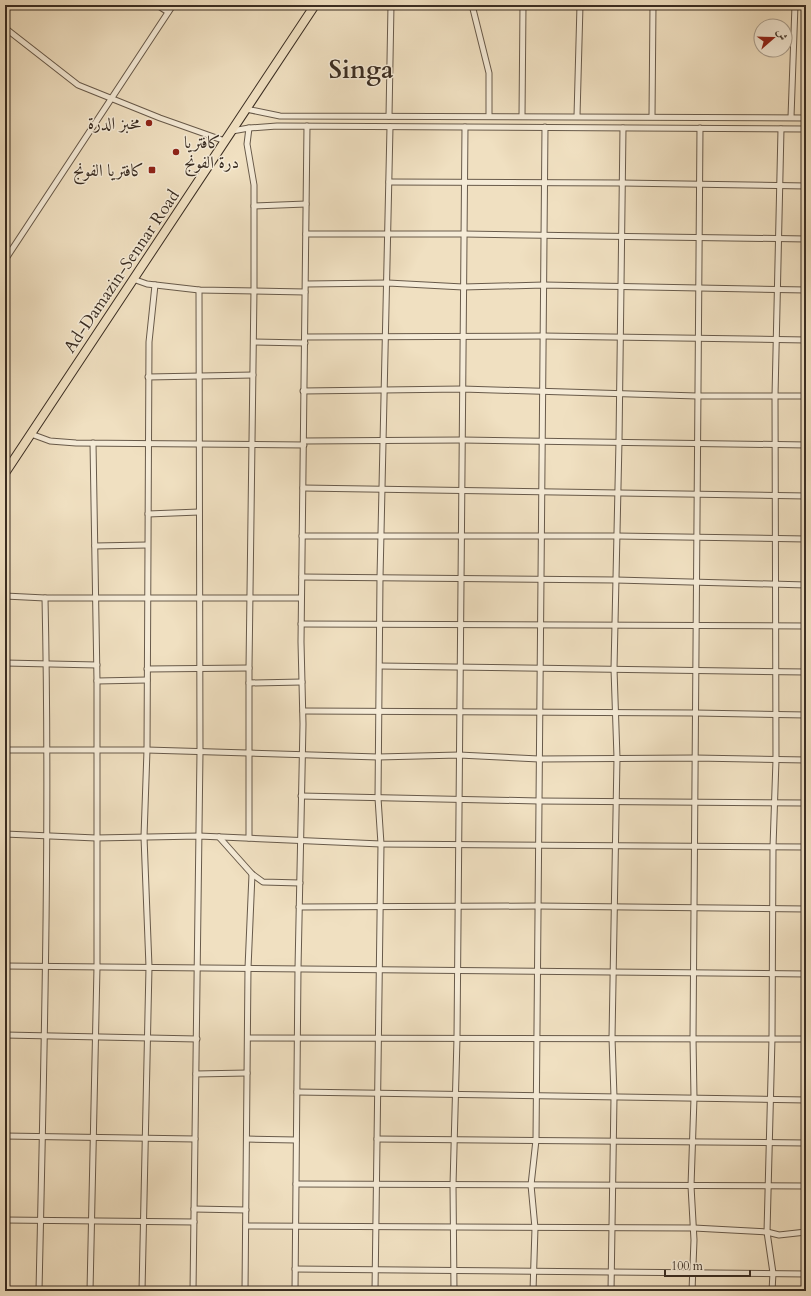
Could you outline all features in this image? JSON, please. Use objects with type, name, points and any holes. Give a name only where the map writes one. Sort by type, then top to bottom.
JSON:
[{"type":"highway","name":"Ad-Damazin-Sennar Road","points":[[5,473],[315,5]]},
{"type":"street","points":[[157,5],[168,12]]},
{"type":"street","points":[[5,260],[173,5]]},
{"type":"street","points":[[389,116],[391,5]]},
{"type":"street","points":[[472,5],[489,73],[489,116]]},
{"type":"street","points":[[522,116],[524,5]]},
{"type":"street","points":[[578,116],[580,5]]},
{"type":"street","points":[[652,116],[653,5]]},
{"type":"street","points":[[792,117],[795,5]]},
{"type":"street","points":[[5,28],[78,85],[112,97],[160,118],[225,141]]},
{"type":"street","points":[[246,109],[280,116],[652,116],[806,118]]},
{"type":"street","points":[[232,131],[249,128],[307,126],[806,129]]},
{"type":"street","points":[[295,1291],[297,1038],[302,755],[301,598],[307,126]]},
{"type":"street","points":[[375,1291],[381,844],[378,798],[380,578],[388,283],[390,127]]},
{"type":"street","points":[[454,1291],[453,1185],[457,1038],[465,127]]},
{"type":"street","points":[[249,128],[247,144],[254,185],[254,342],[249,668],[249,838]]},
{"type":"street","points":[[533,1291],[535,1228],[531,1185],[536,1140],[545,128]]},
{"type":"street","points":[[611,1291],[612,1141],[614,1097],[612,1038],[617,758],[614,669],[619,441],[619,338],[623,128]]},
{"type":"street","points":[[692,1291],[694,1228],[691,1186],[694,1098],[694,846],[700,128]]},
{"type":"street","points":[[772,1291],[773,1273],[767,1232],[772,1100],[773,847],[776,760],[774,584],[775,396],[780,239],[781,128]]},
{"type":"street","points":[[389,182],[622,183],[806,186]]},
{"type":"street","points":[[254,206],[306,204]]},
{"type":"street","points":[[306,234],[464,234],[806,239]]},
{"type":"street","points":[[133,279],[155,285],[199,290],[254,289],[305,292]]},
{"type":"street","points":[[306,284],[388,283],[463,287],[544,284],[698,289],[806,290]]},
{"type":"street","points":[[142,1291],[149,967],[144,837],[147,750],[148,377],[149,342],[155,285]]},
{"type":"street","points":[[193,1291],[200,752],[199,290]]},
{"type":"street","points":[[254,342],[386,337],[463,336],[806,340]]},
{"type":"street","points":[[148,377],[253,375]]},
{"type":"street","points":[[303,392],[385,389],[462,389],[697,396],[806,396]]},
{"type":"street","points":[[31,434],[50,441],[93,443],[252,444],[384,440],[462,440],[697,442],[806,445]]},
{"type":"street","points":[[90,1291],[97,967],[97,665],[93,443]]},
{"type":"street","points":[[303,488],[697,493],[806,496]]},
{"type":"street","points":[[148,514],[199,512]]},
{"type":"street","points":[[302,536],[697,536],[806,539]]},
{"type":"street","points":[[95,546],[147,545]]},
{"type":"street","points":[[302,577],[461,580],[616,580],[806,585]]},
{"type":"street","points":[[5,596],[45,598],[301,598]]},
{"type":"street","points":[[39,1291],[44,1036],[47,750],[45,598]]},
{"type":"street","points":[[301,624],[806,626]]},
{"type":"street","points":[[5,663],[97,665]]},
{"type":"street","points":[[380,666],[806,672]]},
{"type":"street","points":[[147,669],[249,668]]},
{"type":"street","points":[[97,681],[147,680]]},
{"type":"street","points":[[249,683],[302,682]]},
{"type":"street","points":[[302,711],[379,710],[806,715]]},
{"type":"street","points":[[5,750],[147,750],[378,756],[459,755],[540,759],[695,758],[806,760]]},
{"type":"street","points":[[301,796],[459,800],[806,803]]},
{"type":"street","points":[[5,834],[46,834],[96,838],[199,836],[381,844],[615,845],[806,848]]},
{"type":"street","points":[[219,837],[252,874],[263,882],[300,883]]},
{"type":"street","points":[[245,1291],[248,968],[252,874]]},
{"type":"street","points":[[299,907],[380,908],[538,906],[806,909]]},
{"type":"street","points":[[5,966],[806,974]]},
{"type":"street","points":[[5,1035],[197,1039]]},
{"type":"street","points":[[248,1038],[806,1038]]},
{"type":"street","points":[[196,1074],[247,1073]]},
{"type":"street","points":[[297,1092],[806,1100]]},
{"type":"street","points":[[5,1136],[195,1139]]},
{"type":"street","points":[[247,1139],[296,1140]]},
{"type":"street","points":[[377,1139],[806,1143]]},
{"type":"street","points":[[296,1184],[806,1186]]},
{"type":"street","points":[[194,1209],[246,1210]]},
{"type":"street","points":[[5,1220],[194,1222]]},
{"type":"street","points":[[246,1226],[694,1228],[767,1232],[779,1235],[806,1232]]},
{"type":"street","points":[[295,1269],[806,1274]]},
{"type":"place","name":"مخبز الدرة","points":[[149,123]]},
{"type":"place","name":"كافتريا درة الفونج","points":[[176,152]]},
{"type":"place","name":"كافتريا الفونج","points":[[152,170]]},
{"type":"district","name":"Singa","points":[[361,69]]}]
